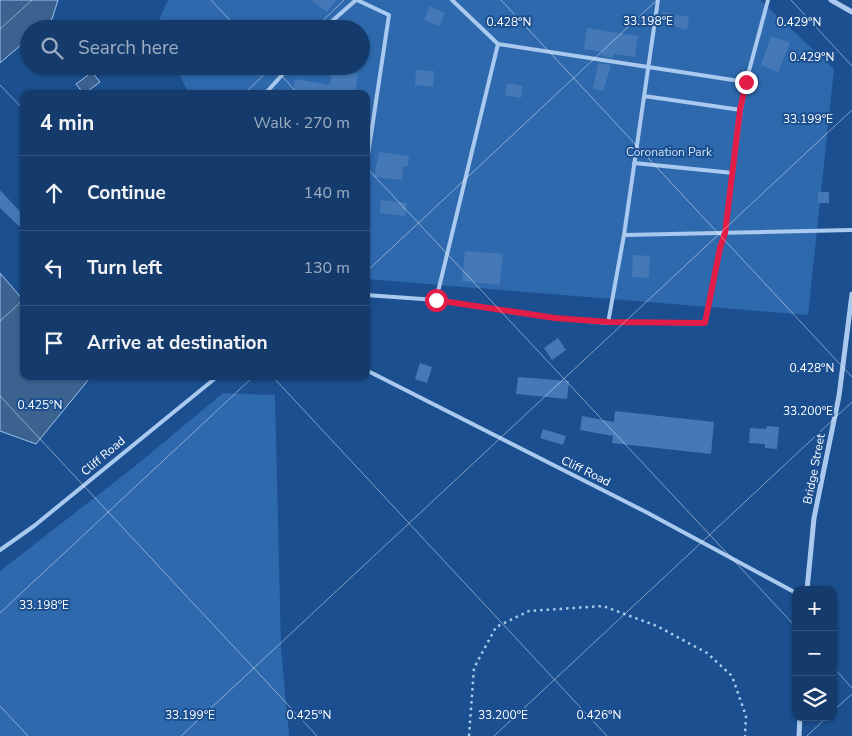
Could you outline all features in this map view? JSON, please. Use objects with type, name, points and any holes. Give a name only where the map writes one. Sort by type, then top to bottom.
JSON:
[{"type":"street","points":[[831,0],[852,12]]},
{"type":"street","name":"Bridge Street","points":[[807,586],[814,518],[839,396],[852,294]]},
{"type":"street","points":[[799,736],[800,721]]},
{"type":"lane","points":[[334,20],[357,0],[389,15],[370,141]]},
{"type":"lane","points":[[452,0],[498,44],[746,82]]},
{"type":"lane","points":[[608,322],[624,235],[658,0]]},
{"type":"lane","points":[[370,295],[436,300],[555,318],[608,322],[705,323],[720,248],[725,233],[740,110],[768,0]]},
{"type":"lane","points":[[436,300],[498,44]]},
{"type":"lane","points":[[269,90],[282,75]]},
{"type":"lane","points":[[644,96],[740,110]]},
{"type":"lane","points":[[634,163],[733,173]]},
{"type":"lane","points":[[624,235],[852,230]]},
{"type":"lane","name":"Cliff Road","points":[[370,372],[646,512],[792,591]]},
{"type":"lane","name":"Cliff Road","points":[[0,550],[34,526],[213,380]]},
{"type":"path","points":[[469,736],[474,668],[496,627],[529,611],[603,606],[657,626],[707,653],[732,676],[746,716],[745,736]]},
{"type":"green space","name":"Coronation Park","points":[[168,0],[760,0],[834,69],[808,315],[370,279],[370,90],[187,90],[180,75],[370,75],[370,20],[159,20]]},
{"type":"green space","points":[[223,393],[275,395],[281,648],[289,736],[0,736],[0,571],[134,467]]},
{"type":"shaded area","points":[[0,0],[58,0],[51,20],[20,20],[20,46],[0,63]]},
{"type":"shaded area","points":[[88,75],[94,75],[100,82],[89,90],[81,90],[76,84]]},
{"type":"shaded area","points":[[0,273],[20,296],[20,380],[88,380],[36,444],[0,431]]},
{"type":"building","points":[[311,0],[336,0],[327,12]]},
{"type":"building","points":[[430,6],[445,13],[439,26],[424,20]]},
{"type":"building","points":[[663,12],[689,17],[687,30],[662,22]]},
{"type":"building","points":[[587,28],[638,36],[635,57],[614,54],[613,58],[601,56],[602,52],[584,49]]},
{"type":"building","points":[[771,36],[790,43],[778,72],[761,65]]},
{"type":"building","points":[[598,63],[611,65],[603,91],[593,89]]},
{"type":"building","points":[[416,70],[434,71],[433,87],[415,85]]},
{"type":"building","points":[[332,75],[358,75],[356,90],[293,90],[295,79],[330,85]]},
{"type":"building","points":[[507,83],[523,86],[521,98],[505,95]]},
{"type":"building","points":[[379,152],[409,156],[408,166],[403,166],[402,180],[374,177]]},
{"type":"building","points":[[0,190],[20,212],[20,227],[0,208]]},
{"type":"building","points":[[818,192],[829,192],[829,203],[818,203]]},
{"type":"building","points":[[381,200],[407,203],[405,216],[380,213]]},
{"type":"building","points":[[465,251],[503,254],[500,285],[462,281]]},
{"type":"building","points":[[633,255],[650,256],[649,278],[632,277]]},
{"type":"building","points":[[558,338],[566,350],[552,360],[544,348]]},
{"type":"building","points":[[420,363],[432,367],[427,383],[415,379]]},
{"type":"building","points":[[518,377],[569,381],[567,399],[516,394]]},
{"type":"building","points":[[615,411],[714,422],[711,454],[612,443],[613,436],[580,430],[582,416],[614,422]]},
{"type":"building","points":[[767,426],[779,427],[777,449],[765,448],[765,444],[749,443],[750,428],[766,429]]},
{"type":"building","points":[[543,429],[566,436],[563,445],[540,438]]},
{"type":"route","points":[[436,300],[555,318],[608,322],[705,323],[720,248],[725,233],[738,142],[740,110],[746,82]]}]
